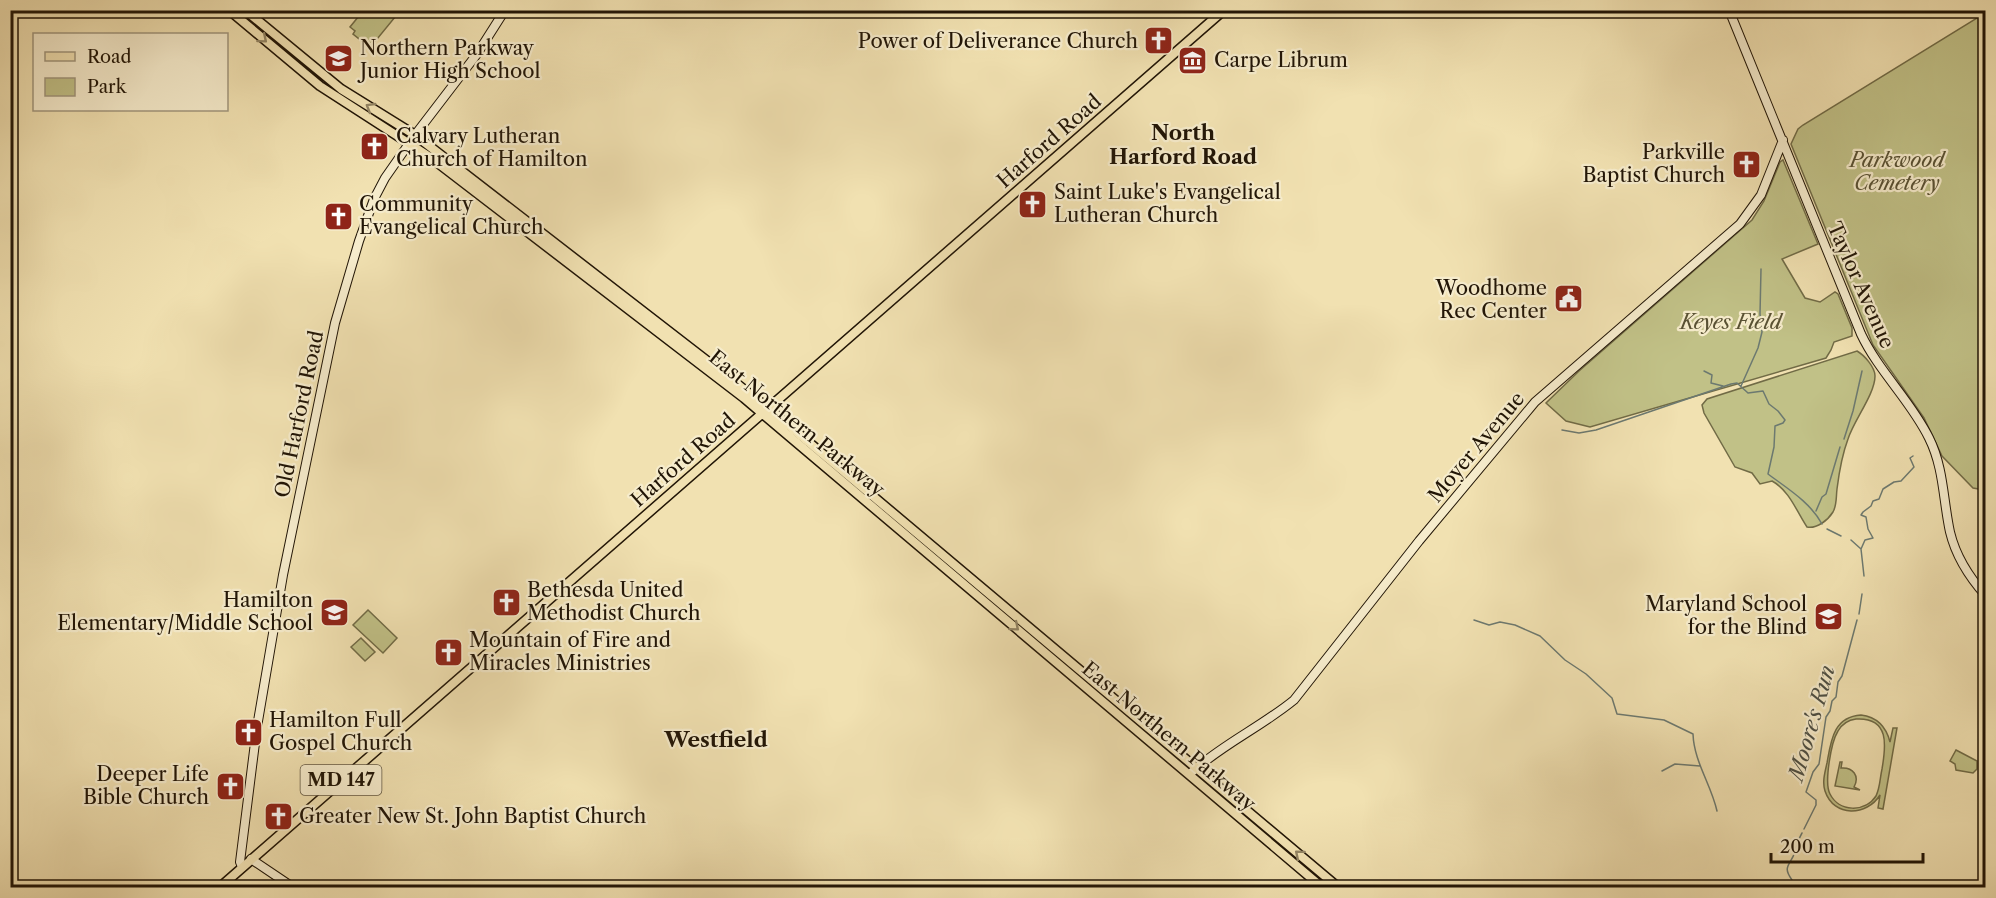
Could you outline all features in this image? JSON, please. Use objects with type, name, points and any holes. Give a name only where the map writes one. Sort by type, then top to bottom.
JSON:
[{"type":"main road","name":"East Northern Parkway","points":[[229,10],[320,86],[412,139]]},
{"type":"main road","name":"East Northern Parkway","points":[[245,10],[341,89],[412,139],[765,410],[1193,771],[1339,888]]},
{"type":"main road","name":"Harford Road","points":[[219,888],[1224,10]]},
{"type":"main road","name":"East Northern Parkway","points":[[1193,771],[1323,888]]},
{"type":"street","name":"Old Harford Road","points":[[242,867],[240,858],[268,658],[335,323],[374,199],[412,139],[477,54],[505,10]]},
{"type":"street","name":"Taylor Avenue","points":[[1729,10],[1864,341],[1929,438],[1941,471],[1948,523],[1954,545],[1967,571],[1986,596]]},
{"type":"street","name":"Moyer Avenue","points":[[1193,771],[1230,742],[1275,715],[1294,700],[1468,480],[1535,402],[1740,224],[1758,201],[1783,140]]},
{"type":"street","points":[[251,859],[294,888]]},
{"type":"green space","points":[[363,11],[400,11],[373,44],[363,42],[353,34],[355,31],[350,27]]},
{"type":"green space","name":"Parkwood Cemetery","points":[[1985,13],[1985,490],[1973,488],[1942,456],[1924,418],[1873,345],[1791,144],[1798,129],[1803,125]]},
{"type":"green space","name":"Keyes Field","points":[[1783,160],[1818,244],[1782,259],[1805,298],[1820,302],[1835,292],[1838,294],[1852,328],[1852,336],[1834,342],[1826,358],[1590,427],[1566,421],[1546,403],[1579,371],[1752,220],[1764,201],[1780,162]]},
{"type":"green space","points":[[1857,351],[1866,358],[1873,369],[1875,376],[1872,391],[1846,445],[1833,512],[1822,523],[1815,527],[1807,527],[1788,496],[1778,485],[1772,481],[1760,484],[1752,473],[1735,467],[1704,413],[1702,405],[1707,399]]},
{"type":"green space","points":[[368,610],[397,638],[383,653],[353,625]]},
{"type":"green space","points":[[361,638],[375,652],[365,661],[351,647]]},
{"type":"green space","points":[[1861,715],[1876,720],[1886,731],[1890,742],[1893,728],[1897,728],[1883,809],[1878,808],[1880,795],[1867,807],[1851,811],[1843,810],[1829,800],[1825,791],[1824,777],[1832,739],[1839,725],[1852,717]],"holes":[[[1850,720],[1867,720],[1875,723],[1883,735],[1884,751],[1878,790],[1871,802],[1859,808],[1846,807],[1834,800],[1828,789],[1829,762],[1833,744],[1841,726]]]},
{"type":"green space","points":[[1956,750],[1977,761],[1977,769],[1973,773],[1956,770],[1955,764],[1950,761]]},
{"type":"green space","points":[[1840,762],[1842,762],[1841,768],[1849,769],[1854,773],[1856,783],[1854,787],[1860,790],[1835,786]]},
{"type":"waterway","name":"Moore's Run","points":[[1741,386],[1758,348],[1762,332],[1761,269]]},
{"type":"waterway","name":"Moore's Run","points":[[1704,371],[1712,375],[1711,383],[1723,386]]},
{"type":"waterway","name":"Moore's Run","points":[[1844,439],[1862,371]]},
{"type":"waterway","name":"Moore's Run","points":[[1562,430],[1579,433],[1596,430],[1731,384],[1737,383],[1748,393],[1763,391],[1769,404],[1785,420],[1775,426],[1774,447],[1768,474],[1805,502],[1822,524]]},
{"type":"waterway","name":"Moore's Run","points":[[1816,511],[1822,497],[1826,494],[1840,447]]},
{"type":"waterway","name":"Moore's Run","points":[[1861,549],[1865,540],[1873,538],[1868,529],[1866,517],[1861,515],[1873,501],[1879,499],[1883,489],[1894,482],[1901,481],[1914,467],[1910,458],[1913,456]]},
{"type":"waterway","name":"Moore's Run","points":[[1827,529],[1841,536]]},
{"type":"waterway","name":"Moore's Run","points":[[1851,540],[1861,549],[1864,576]]},
{"type":"waterway","name":"Moore's Run","points":[[1859,614],[1862,594]]},
{"type":"waterway","points":[[1474,620],[1489,625],[1500,622],[1515,625],[1540,636],[1565,660],[1586,674],[1612,698],[1617,714],[1664,720],[1693,734],[1699,764],[1717,811]]},
{"type":"waterway","name":"Moore's Run","points":[[1804,829],[1816,805],[1816,800],[1806,792],[1813,772],[1819,764],[1826,717],[1836,697],[1838,682],[1842,676],[1857,620]]},
{"type":"waterway","points":[[1662,771],[1675,764],[1700,766]]},
{"type":"waterway","name":"Moore's Run","points":[[1791,886],[1792,880],[1787,869],[1802,833]]},
{"type":"place","name":"Power of Deliverance Church","points":[[1159,41]]},
{"type":"place","name":"Northern Parkway Junior High School","points":[[339,59]]},
{"type":"place","name":"Carpe Librum","points":[[1193,60]]},
{"type":"place","name":"Calvary Lutheran Church of Hamilton","points":[[375,147]]},
{"type":"place","name":"Parkville Baptist Church","points":[[1746,164]]},
{"type":"place","name":"Saint Luke's Evangelical Lutheran Church","points":[[1033,204]]},
{"type":"place","name":"Community Evangelical Church","points":[[338,216]]},
{"type":"place","name":"Woodhome Rec Center","points":[[1568,299]]},
{"type":"place","name":"Bethesda United Methodist Church","points":[[506,602]]},
{"type":"place","name":"Hamilton Elementary/Middle School","points":[[334,612]]},
{"type":"place","name":"Maryland School for the Blind","points":[[1828,616]]},
{"type":"place","name":"Mountain of Fire and Miracles Ministries","points":[[448,652]]},
{"type":"place","name":"Hamilton Full Gospel Church","points":[[248,732]]},
{"type":"place","name":"Deeper Life Bible Church","points":[[230,786]]},
{"type":"place","name":"Greater New St. John Baptist Church","points":[[278,816]]},
{"type":"district","name":"North Harford Road","points":[[1183,145]]},
{"type":"district","name":"Westfield","points":[[716,740]]}]
